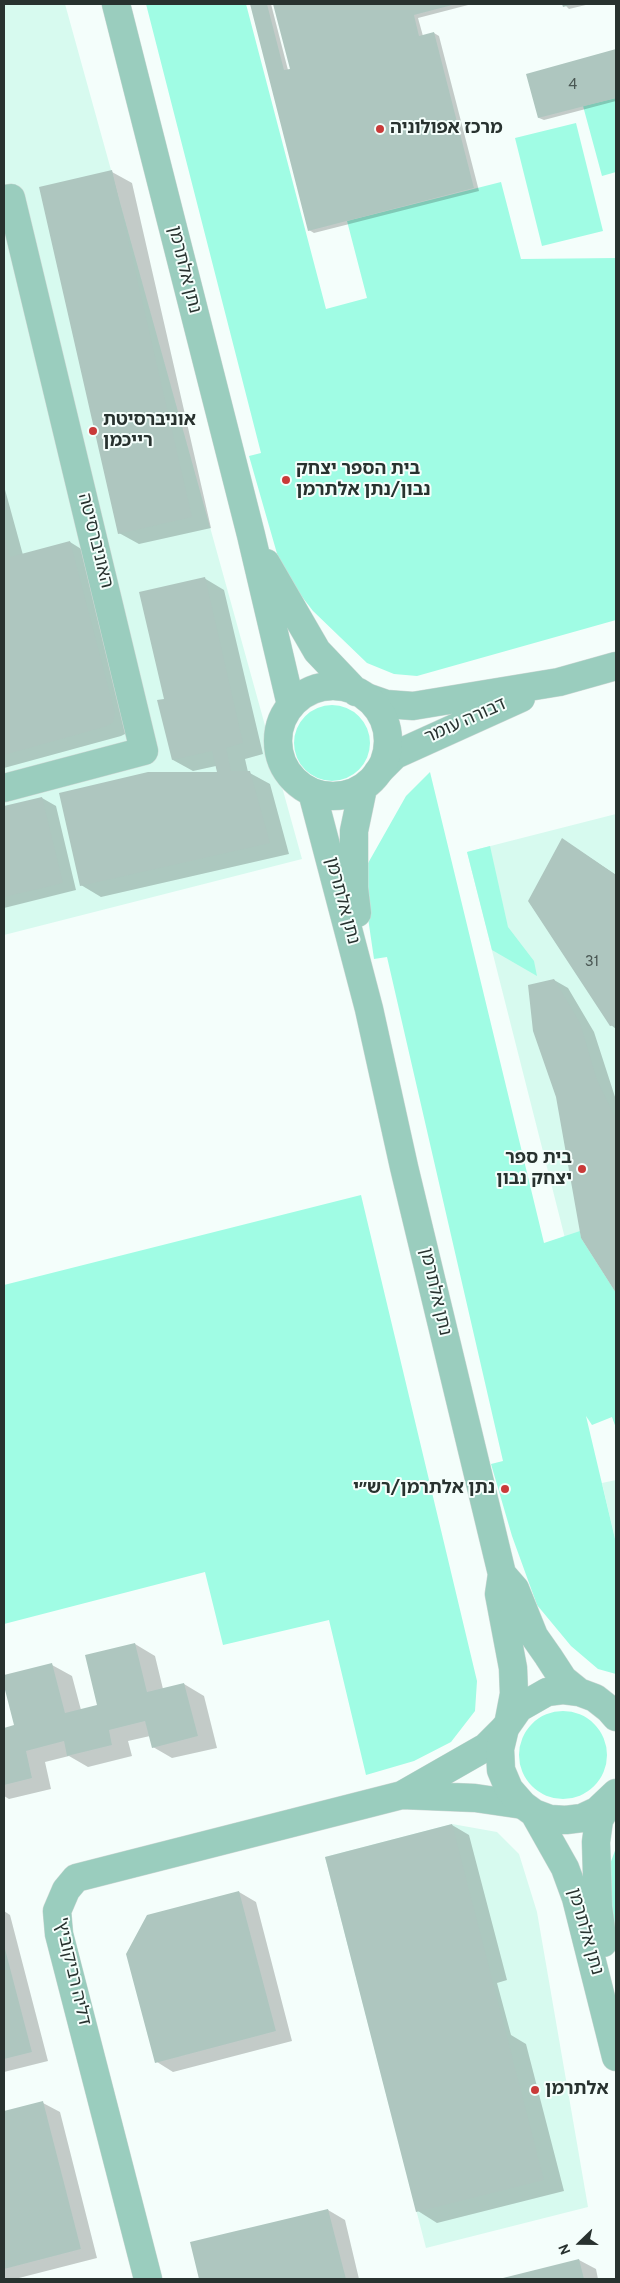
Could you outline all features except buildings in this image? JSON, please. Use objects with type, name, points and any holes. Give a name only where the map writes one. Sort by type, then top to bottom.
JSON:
[{"type":"street","name":"נתן אלתרמן","points":[[116,4],[250,535],[290,705]]},
{"type":"street","name":"האוניברסיטה","points":[[4,199],[11,198],[144,750],[4,788]]},
{"type":"street","name":"נתן אלתרמן","points":[[250,535],[317,651],[361,694]]},
{"type":"street","name":"דבורה עומר","points":[[361,694],[386,704],[413,706],[559,682],[616,666]]},
{"type":"street","name":"דבורה עומר","points":[[371,780],[395,755],[422,741],[559,682]]},
{"type":"street","points":[[331,686],[346,688],[361,694],[383,719],[387,732],[388,746],[371,780],[338,796],[325,796],[299,785],[282,761],[278,747],[278,732],[290,705],[302,695],[316,689],[331,686]]},
{"type":"street","name":"נתן אלתרמן","points":[[369,1009],[354,888],[354,831],[371,780]]},
{"type":"street","name":"נתן אלתרמן","points":[[312,792],[369,1009],[502,1574],[499,1594],[513,1668],[514,1694],[500,1748],[501,1770],[509,1790],[529,1809],[565,1868],[576,1898],[616,2057]]},
{"type":"street","name":"נתן אלתרמן","points":[[502,1574],[514,1589],[534,1636],[563,1679],[579,1692]]},
{"type":"street","name":"'דליה רביקוביץ","points":[[148,2279],[59,1934],[56,1911],[66,1890],[76,1878],[402,1794],[486,1747],[519,1708],[547,1692],[563,1690],[579,1692]]},
{"type":"street","points":[[579,1692],[595,1698],[614,1712]]},
{"type":"street","name":"'דליה רביקוביץ","points":[[402,1794],[476,1798],[529,1809],[550,1819],[566,1820],[582,1818],[597,1811],[613,1797]]},
{"type":"street","name":"נתן אלתרמן","points":[[613,1797],[599,1820],[596,1842],[596,1874],[603,1943],[616,1992]]},
{"type":"shaded area","name":"אוניברסיטת רייכמן","points":[[4,4],[65,4],[302,859],[4,935]]},
{"type":"shaded area","name":"בית ספר יצחק נבון","points":[[616,814],[616,1428],[603,1388],[467,852]]},
{"type":"shaded area","points":[[616,1480],[616,1543],[602,1483]]},
{"type":"shaded area","points":[[452,1824],[497,1832],[519,1854],[537,1912],[588,2207],[426,2248],[325,1857]]},
{"type":"green space","points":[[146,4],[246,4],[326,309],[367,298],[347,221],[501,182],[521,259],[616,258],[616,620],[417,676],[394,674],[367,663],[313,611],[282,571],[249,456],[261,453]]},
{"type":"green space","points":[[616,98],[616,172],[602,176],[583,106]]},
{"type":"green space","points":[[576,123],[603,231],[542,246],[515,138]]},
{"type":"green space","points":[[325,705],[339,705],[353,711],[364,722],[370,736],[367,758],[359,770],[339,781],[325,781],[311,775],[300,764],[294,750],[294,736],[300,722],[311,711]]},
{"type":"green space","points":[[430,772],[544,1243],[580,1231],[581,1238],[616,1293],[616,1428],[612,1417],[592,1425],[586,1416],[616,1543],[616,1674],[598,1669],[571,1646],[537,1605],[512,1536],[491,1464],[503,1461],[387,957],[374,959],[368,918],[367,865],[406,796]]},
{"type":"green space","points":[[490,846],[508,927],[534,961],[537,976],[492,950],[467,852]]},
{"type":"green space","points":[[361,1195],[477,1681],[475,1711],[451,1742],[414,1761],[366,1775],[329,1620],[223,1645],[205,1572],[4,1624],[4,1285]]},
{"type":"green space","points":[[563,1711],[580,1715],[594,1724],[603,1738],[607,1755],[603,1772],[594,1786],[580,1795],[563,1799],[546,1795],[532,1786],[523,1772],[519,1755],[523,1738],[532,1724],[546,1715]]},
{"type":"green space","points":[[616,1848],[616,1954],[607,1872]]},
{"type":"place","name":"מרכז אפולוניה","points":[[380,129]]},
{"type":"place","name":"אוניברסיטת רייכמן","points":[[93,431]]},
{"type":"place","name":"בית הספר יצחק נבון/נתן אלתרמן","points":[[286,480]]},
{"type":"place","name":"בית ספר יצחק נבון","points":[[582,1169]]},
{"type":"place","name":"נתן אלתרמן/רש״י","points":[[505,1489]]},
{"type":"place","name":"אלתרמן","points":[[535,2090]]}]
